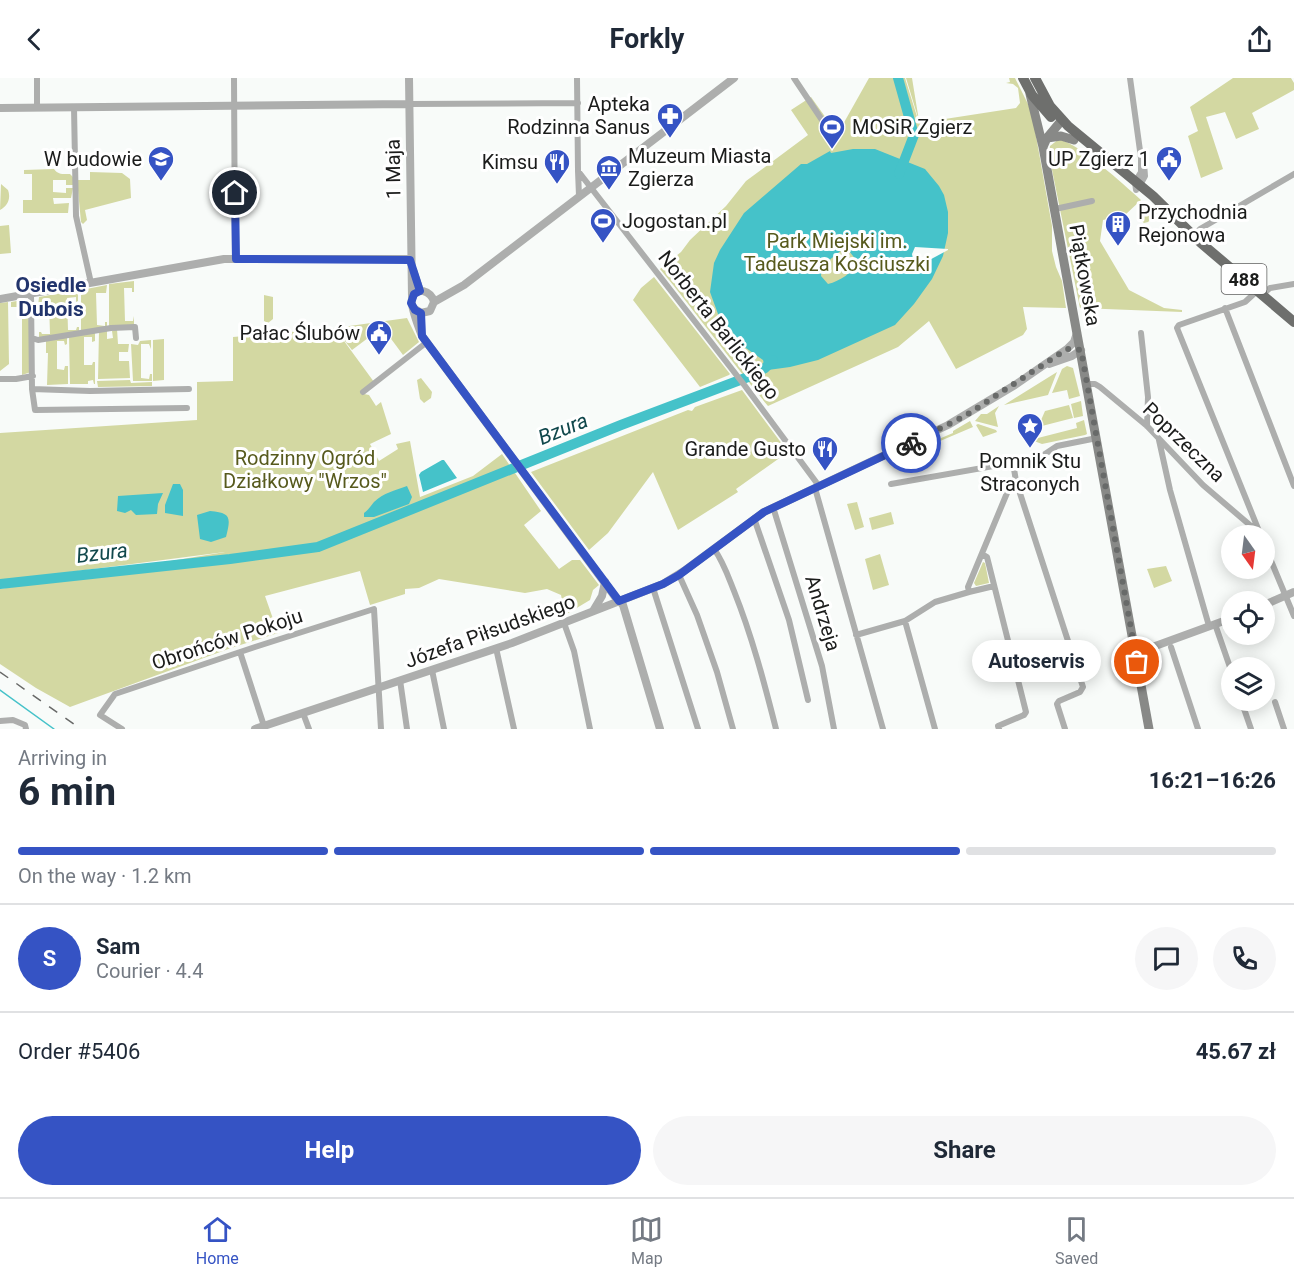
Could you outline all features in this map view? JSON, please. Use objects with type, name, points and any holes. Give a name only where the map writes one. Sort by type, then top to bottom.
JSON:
[{"type":"main road","name":"488","points":[[1023,78],[1028,89],[1060,122],[1186,226],[1194,236],[1294,322]]},
{"type":"main road","name":"488","points":[[1035,78],[1060,122],[1074,140],[1137,186]]},
{"type":"main road","name":"Piątkowska","points":[[1028,89],[1045,142],[1149,729]]},
{"type":"main road","points":[[1045,142],[1060,122]]},
{"type":"main road","points":[[1045,142],[1061,136],[1074,140]]},
{"type":"street","points":[[37,78],[37,107]]},
{"type":"street","points":[[234,78],[236,259]]},
{"type":"street","name":"1 Maja","points":[[409,78],[412,297]]},
{"type":"street","points":[[578,78],[579,196]]},
{"type":"street","points":[[413,308],[421,313],[430,311],[434,300],[454,291],[734,78]]},
{"type":"street","points":[[794,78],[824,123]]},
{"type":"street","points":[[1130,78],[1145,173],[1137,186]]},
{"type":"street","points":[[0,108],[578,103]]},
{"type":"street","points":[[74,107],[76,216],[91,283]]},
{"type":"street","name":"Norberta Barlickiego","points":[[578,171],[744,384],[817,487]]},
{"type":"street","points":[[1194,236],[1200,229],[1294,174]]},
{"type":"street","points":[[1055,208],[1092,201]]},
{"type":"street","points":[[0,299],[236,259],[410,260]]},
{"type":"street","name":"1 Maja","points":[[410,260],[420,291]]},
{"type":"street","points":[[1256,524],[1177,328],[1179,325],[1248,300],[1270,288],[1294,284]]},
{"type":"street","points":[[434,300],[427,291],[420,291],[412,297],[421,332],[626,611],[660,729]]},
{"type":"street","points":[[31,294],[32,389],[35,410],[187,408]]},
{"type":"street","points":[[1225,309],[1294,486]]},
{"type":"street","points":[[421,313],[421,332]]},
{"type":"street","points":[[32,338],[38,340],[111,328],[135,327],[136,338]]},
{"type":"street","points":[[1067,349],[1074,342],[1077,331]]},
{"type":"street","points":[[1141,333],[1148,397],[1147,426]]},
{"type":"street","points":[[363,392],[427,342]]},
{"type":"street","points":[[1067,349],[1081,350]]},
{"type":"street","name":"Józefa Piłsudskiego","points":[[255,729],[496,648],[653,588],[679,575],[754,518],[773,507],[948,425],[1040,369],[1067,349]]},
{"type":"street","name":"Józefa Piłsudskiego","points":[[1040,369],[1066,359],[1081,350]]},
{"type":"street","points":[[1066,359],[1084,369]]},
{"type":"street","points":[[0,379],[33,376]]},
{"type":"street","name":"Poprzeczna","points":[[1087,384],[1098,385],[1147,426],[1203,484],[1251,526],[1256,524]]},
{"type":"street","points":[[32,389],[90,391],[189,389]]},
{"type":"street","points":[[891,484],[1041,457],[1057,446],[1097,438]]},
{"type":"street","points":[[1159,439],[1170,490],[1212,625],[1225,657]]},
{"type":"street","points":[[1013,463],[1016,479],[1083,687],[1080,693],[1059,701],[1057,704],[1065,729]]},
{"type":"street","points":[[969,592],[968,587],[1010,486],[1016,479]]},
{"type":"street","points":[[817,487],[883,729]]},
{"type":"street","name":"Andrzeja","points":[[773,507],[822,666],[834,729]]},
{"type":"street","points":[[754,518],[789,620],[808,700]]},
{"type":"street","points":[[714,549],[725,567],[744,616],[776,729]]},
{"type":"street","points":[[982,554],[987,557],[1026,712],[999,727]]},
{"type":"street","points":[[1275,570],[1294,616]]},
{"type":"street","points":[[679,575],[717,672],[733,729]]},
{"type":"street","points":[[593,611],[602,596],[605,582]]},
{"type":"street","points":[[856,635],[905,621],[939,600],[994,586]]},
{"type":"street","points":[[653,588],[698,729]]},
{"type":"street","points":[[1275,600],[1294,592]]},
{"type":"street","name":"Obrońców Pokoju","points":[[122,729],[100,715],[115,694],[374,609],[379,687]]},
{"type":"street","points":[[905,621],[935,729]]},
{"type":"street","points":[[1136,653],[1221,622]]},
{"type":"street","points":[[564,623],[574,651],[590,729]]},
{"type":"street","points":[[1171,647],[1198,729]]},
{"type":"street","points":[[496,648],[514,729]]},
{"type":"street","points":[[240,652],[264,726]]},
{"type":"street","points":[[432,670],[444,729]]},
{"type":"street","points":[[400,680],[407,729]]},
{"type":"street","points":[[379,687],[381,729]]},
{"type":"street","points":[[1275,702],[1284,729]]},
{"type":"street","points":[[1245,711],[1251,729]]},
{"type":"street","points":[[303,713],[309,729]]},
{"type":"street","points":[[0,721],[13,720],[25,725],[26,729]]},
{"type":"green space","name":"Park Miejski im. Tadeusza Kościuszki","points":[[869,78],[905,78],[919,123],[1016,108],[1020,103],[1018,88],[1006,83],[1010,82],[1009,78],[1015,78],[1033,119],[1052,226],[1052,251],[1062,281],[1066,308],[1023,307],[1027,329],[1023,335],[956,369],[929,321],[898,347],[768,406],[660,269],[681,252],[690,240],[726,206],[746,181],[808,135],[791,110],[811,97],[826,118],[842,126]]},
{"type":"green space","points":[[906,78],[912,78],[919,121]]},
{"type":"green space","points":[[1233,78],[1291,78],[1294,90],[1252,113],[1259,129],[1236,139],[1225,112],[1206,117],[1223,169],[1201,178],[1188,136],[1198,131],[1190,107]]},
{"type":"green space","points":[[1059,139],[1090,157],[1141,200],[1125,215],[1103,220],[1100,241],[1129,290],[1164,308],[1182,310],[1182,312],[1080,308],[1049,155],[1050,146]]},
{"type":"green space","points":[[54,169],[73,177],[74,185],[66,185],[66,180],[53,180],[53,192],[66,193],[66,188],[73,188],[71,198],[53,198],[54,204],[69,203],[68,213],[23,213],[23,200],[32,200],[32,174],[24,174],[24,170]]},
{"type":"green space","points":[[90,172],[122,173],[130,179],[131,198],[85,210],[87,220],[83,224],[77,180],[90,180]]},
{"type":"green space","points":[[1,184],[8,190],[9,196],[7,204],[0,210]]},
{"type":"green space","points":[[1146,204],[1157,213],[1144,223],[1137,214]]},
{"type":"green space","points":[[9,225],[11,253],[0,254],[0,226]]},
{"type":"green space","points":[[654,277],[729,375],[700,387],[633,300],[641,288]]},
{"type":"green space","points":[[134,281],[134,292],[132,288],[124,288],[125,321],[133,321],[134,316],[134,325],[109,327],[109,284]]},
{"type":"green space","points":[[107,285],[106,293],[96,293],[97,325],[105,326],[107,322],[107,327],[81,332],[81,290]]},
{"type":"green space","points":[[78,290],[78,301],[76,302],[76,297],[67,298],[68,330],[76,330],[79,327],[79,332],[39,338],[39,332],[50,334],[49,302],[40,302],[38,306],[39,297]]},
{"type":"green space","points":[[264,295],[273,297],[273,319],[268,323],[264,321]]},
{"type":"green space","points":[[28,299],[31,372],[22,375],[22,307],[11,307],[11,302]]},
{"type":"green space","points":[[8,302],[9,364],[0,371],[0,303]]},
{"type":"green space","name":"Rodzinny Ogród Działkowy \"Wrzos\"","points":[[407,318],[419,342],[403,355],[386,332],[376,339],[372,335],[352,350],[336,330],[374,382],[364,394],[369,395],[376,406],[381,402],[391,434],[370,444],[379,461],[398,449],[396,444],[410,441],[420,497],[473,476],[502,454],[541,511],[524,525],[559,569],[572,560],[580,560],[599,585],[593,590],[590,600],[565,615],[561,595],[547,589],[525,593],[439,579],[419,588],[405,589],[405,594],[370,605],[360,571],[265,596],[278,633],[70,707],[0,664],[0,589],[225,552],[0,581],[0,433],[197,420],[197,382],[233,381],[233,337],[335,328]]},
{"type":"green space","points":[[117,329],[118,344],[129,344],[128,352],[119,352],[119,361],[129,361],[130,378],[98,379],[99,331],[107,331],[107,339],[113,338],[112,331]]},
{"type":"green space","points":[[95,332],[95,341],[92,342],[92,337],[84,337],[84,365],[92,365],[95,362],[95,384],[93,380],[88,381],[88,384],[70,384],[69,336]]},
{"type":"green space","points":[[67,337],[65,345],[64,341],[57,341],[57,369],[64,370],[65,366],[68,366],[68,384],[47,385],[46,340]]},
{"type":"green space","points":[[164,339],[164,380],[153,381],[153,340]]},
{"type":"green space","points":[[151,340],[151,349],[149,344],[141,344],[141,378],[149,379],[152,374],[152,381],[133,381],[131,344],[138,345],[140,341]]},
{"type":"green space","points":[[1067,366],[1073,368],[1080,396],[1069,399],[1067,390],[1052,393],[1062,369]]},
{"type":"green space","points":[[1057,372],[1048,395],[1004,405]]},
{"type":"green space","points":[[421,378],[432,392],[431,398],[424,403],[420,399],[417,380]]},
{"type":"green space","points":[[130,380],[131,383],[152,382],[152,386],[98,387],[97,381]]},
{"type":"green space","points":[[742,390],[788,452],[736,489],[738,492],[678,530],[653,472],[608,533],[589,550],[531,472],[688,410],[692,411],[695,407]]},
{"type":"green space","points":[[1081,401],[1083,416],[1074,418],[1071,404]]},
{"type":"green space","points":[[1069,405],[1073,418],[1038,427],[1045,411]]},
{"type":"green space","points":[[999,406],[995,413],[998,427],[975,421],[981,414],[987,414]]},
{"type":"green space","points":[[1084,420],[1087,434],[1085,435],[1042,444],[1034,441],[1034,439],[1077,428],[1076,423]]},
{"type":"green space","points":[[970,421],[973,427],[919,450],[920,453],[915,454],[915,449],[953,433]]},
{"type":"green space","points":[[976,425],[997,432],[983,437]]},
{"type":"green space","points":[[857,502],[864,527],[855,530],[847,504]]},
{"type":"green space","points":[[891,512],[894,524],[872,530],[869,518]]},
{"type":"green space","points":[[880,554],[889,585],[873,590],[865,559]]},
{"type":"green space","points":[[983,562],[989,583],[976,586],[974,583]]},
{"type":"green space","points":[[1166,566],[1172,581],[1154,588],[1147,569]]},
{"type":"water","points":[[853,149],[875,149],[925,169],[944,195],[948,212],[948,233],[943,256],[932,279],[895,325],[818,360],[768,370],[763,360],[743,346],[718,314],[710,292],[714,263],[744,213],[801,164],[807,164],[830,151],[831,153]],"holes":[[[843,249],[849,251],[857,261],[855,265],[846,276],[828,284],[821,276],[822,266]]]},
{"type":"water","points":[[442,460],[457,478],[423,492],[419,475]]},
{"type":"water","points":[[173,484],[180,484],[183,490],[183,516],[165,513],[165,505]]},
{"type":"water","points":[[407,486],[412,497],[409,504],[374,517],[364,517],[364,513],[378,499]]},
{"type":"water","points":[[163,493],[157,514],[136,515],[131,510],[125,513],[117,511],[118,496]]},
{"type":"water","points":[[210,511],[226,515],[229,521],[226,537],[211,542],[200,539],[197,515]]},
{"type":"pier","points":[[915,247],[948,250],[922,264],[913,259],[912,254]]},
{"type":"waterway","name":"Bzura","points":[[898,78],[914,135],[899,174]]},
{"type":"waterway","name":"Bzura","points":[[0,584],[318,547],[621,425],[748,377],[765,368],[773,360]]},
{"type":"waterway","points":[[0,690],[54,729]]},
{"type":"railway","points":[[0,672],[81,729]]},
{"type":"way so far","points":[[911,443],[965,416],[1040,369],[1067,349],[1081,350],[1137,662]]},
{"type":"place","name":"Apteka Rodzinna Sanus","points":[[670,139]]},
{"type":"place","name":"MOSiR Zgierz","points":[[832,150]]},
{"type":"place","name":"W budowie","points":[[161,182]]},
{"type":"place","name":"UP Zgierz 1","points":[[1169,182]]},
{"type":"place","name":"Kimsu","points":[[557,185]]},
{"type":"place","name":"Muzeum Miasta Zgierza","points":[[609,191]]},
{"type":"place","name":"Jogostan.pl","points":[[603,244]]},
{"type":"place","name":"Przychodnia Rejonowa","points":[[1118,247]]},
{"type":"place","name":"Pałac Ślubów","points":[[379,356]]},
{"type":"place","name":"Pomnik Stu Straconych","points":[[1030,449]]},
{"type":"place","name":"Grande Gusto","points":[[825,472]]},
{"type":"place","name":"Autoservis","points":[[1137,662]]},
{"type":"district","name":"Osiedle Dubois","points":[[51,297]]},
{"type":"route","points":[[235,193],[236,259],[410,260],[420,291],[414,294],[411,303],[415,310],[421,313],[422,336],[619,601],[663,584],[679,575],[764,512],[911,443]]}]
